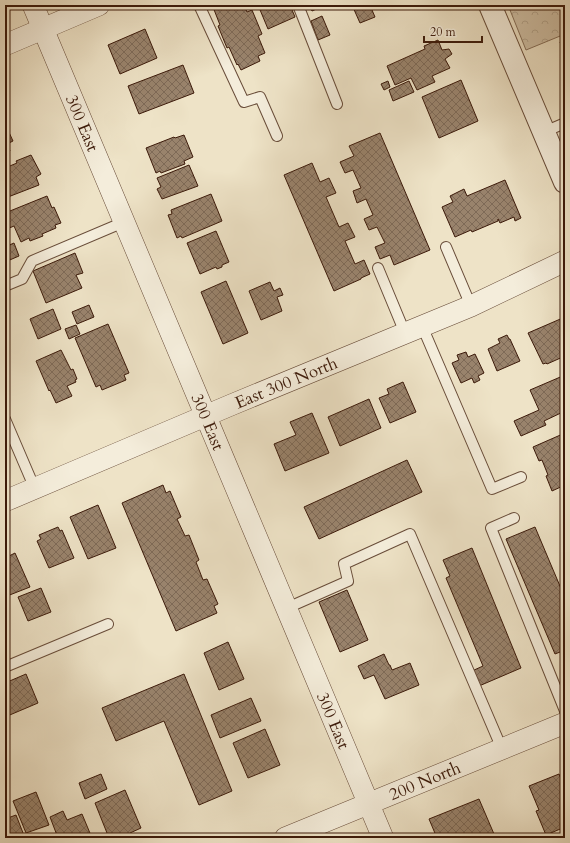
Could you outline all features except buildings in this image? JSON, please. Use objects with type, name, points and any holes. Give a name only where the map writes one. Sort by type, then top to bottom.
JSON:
[{"type":"street","name":"300 East","points":[[33,5],[383,838]]},
{"type":"street","points":[[5,44],[99,5]]},
{"type":"street","points":[[490,5],[565,182]]},
{"type":"street","name":"East 300 North","points":[[5,502],[470,306],[565,261]]},
{"type":"street","name":"200 North","points":[[285,838],[565,723]]},
{"type":"lane","points":[[199,5],[244,102],[260,97],[277,136]]},
{"type":"lane","points":[[298,5],[337,104]]},
{"type":"lane","points":[[544,132],[565,123]]},
{"type":"lane","points":[[5,286],[22,278],[32,261],[124,222]]},
{"type":"lane","points":[[446,247],[470,306]]},
{"type":"lane","points":[[378,268],[414,330],[492,490],[521,477]]},
{"type":"lane","points":[[5,419],[35,489]]},
{"type":"lane","points":[[514,518],[491,528],[565,711]]},
{"type":"lane","points":[[286,608],[348,581],[344,564],[410,534],[502,749]]},
{"type":"lane","points":[[5,667],[108,624]]},
{"type":"green space","points":[[508,5],[565,5],[565,34],[526,50]]}]
